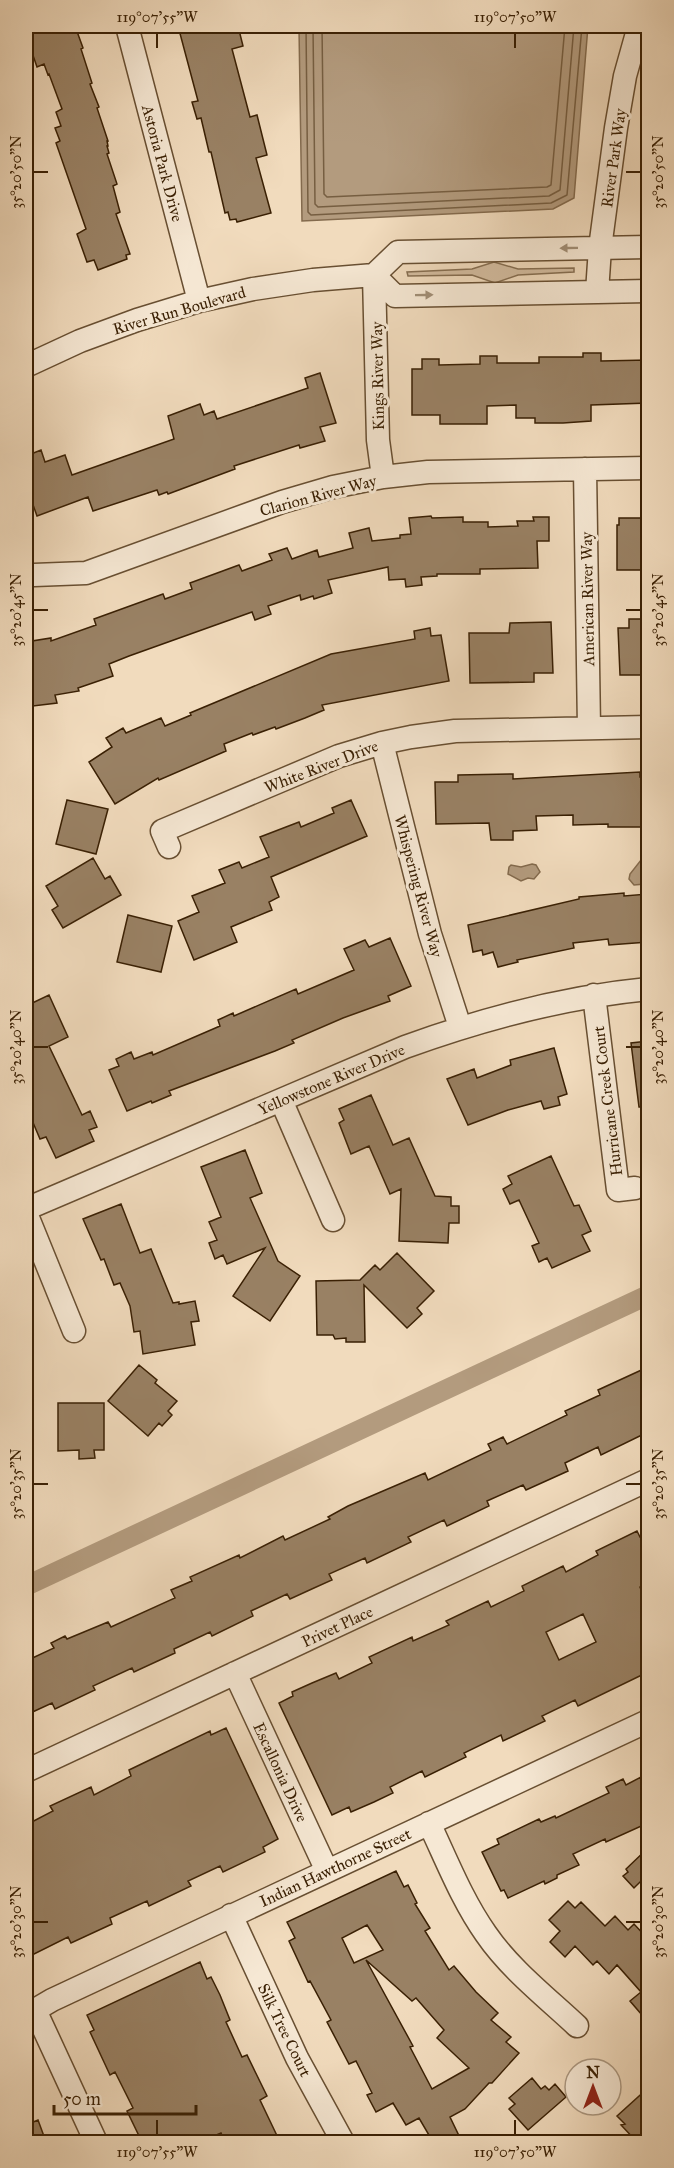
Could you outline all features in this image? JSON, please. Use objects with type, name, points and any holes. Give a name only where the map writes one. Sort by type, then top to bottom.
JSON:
[{"type":"street","name":"Astoria Park Drive","points":[[127,26],[199,301]]},
{"type":"street","name":"River Park Way","points":[[597,292],[600,248],[616,128],[639,26]]},
{"type":"street","points":[[648,246],[398,252],[374,275],[395,296],[648,291]]},
{"type":"street","name":"River Run Boulevard","points":[[26,366],[80,341],[199,301],[253,289],[313,280],[374,275]]},
{"type":"street","name":"Kings River Way","points":[[374,275],[378,440],[383,477]]},
{"type":"street","name":"Clarion River Way","points":[[34,575],[86,573],[282,502],[333,487],[383,477],[428,472],[648,468]]},
{"type":"street","name":"American River Way","points":[[585,469],[589,728]]},
{"type":"street","name":"White River Drive","points":[[168,847],[162,831],[339,756],[382,743],[455,731],[648,727]]},
{"type":"street","name":"Whispering River Way","points":[[382,743],[430,934],[460,1027]]},
{"type":"street","name":"Yellowstone River Drive","points":[[26,1211],[405,1047],[460,1027],[535,1006],[648,989]]},
{"type":"street","name":"Hurricane Creek Court","points":[[594,996],[618,1190],[635,1188]]},
{"type":"street","points":[[281,1100],[333,1220]]},
{"type":"street","points":[[26,1211],[74,1331]]},
{"type":"street","name":"Privet Place","points":[[26,1771],[648,1480]]},
{"type":"street","name":"Escallonia Drive","points":[[235,1673],[327,1871]]},
{"type":"street","name":"Indian Hawthorne Street","points":[[30,2015],[52,2000],[648,1720]]},
{"type":"street","points":[[429,1823],[469,1908],[487,1936],[511,1964],[577,2026]]},
{"type":"street","name":"Silk Tree Court","points":[[231,1915],[297,2058],[343,2142]]},
{"type":"street","points":[[30,2015],[96,2142]]},
{"type":"shaded area","points":[[494,262],[518,269],[574,268],[574,272],[518,275],[495,283],[472,275],[408,276],[407,272],[472,269]]},
{"type":"water","points":[[588,26],[574,198],[553,209],[302,221],[299,28]]},
{"type":"water","points":[[641,860],[648,862],[648,878],[645,884],[634,885],[629,879],[630,874]]},
{"type":"water","points":[[511,865],[521,867],[536,865],[540,872],[534,879],[528,878],[521,881],[508,874]]},
{"type":"building","points":[[29,26],[75,26],[83,48],[81,49],[92,83],[90,84],[108,141],[109,153],[107,154],[117,184],[113,186],[120,212],[116,214],[130,254],[126,255],[127,259],[98,270],[94,260],[87,262],[77,234],[86,229],[56,143],[60,141],[55,128],[61,126],[56,112],[62,109],[44,64],[37,67],[27,38],[33,36]]},
{"type":"building","points":[[178,26],[238,26],[243,46],[232,49],[250,117],[257,115],[267,155],[256,158],[271,213],[237,222],[236,219],[230,220],[228,212],[225,213],[201,118],[197,119],[192,102],[198,101]]},
{"type":"building","points":[[583,353],[601,353],[601,361],[648,360],[648,403],[591,405],[591,421],[563,423],[535,423],[535,418],[516,418],[516,405],[487,406],[487,424],[440,424],[440,415],[412,415],[412,369],[422,369],[422,359],[439,359],[439,365],[480,364],[480,356],[497,356],[497,363],[539,363],[539,357],[583,357]]},
{"type":"building","points":[[320,373],[336,423],[320,427],[325,441],[300,448],[299,445],[234,466],[235,469],[168,494],[167,492],[159,495],[157,490],[93,511],[88,497],[37,516],[26,485],[26,456],[41,450],[45,462],[65,455],[72,475],[174,439],[168,416],[200,404],[204,415],[214,411],[217,419],[308,388],[305,378]]},
{"type":"building","points":[[431,516],[432,518],[463,517],[463,522],[488,522],[488,527],[518,526],[517,521],[534,521],[533,517],[549,517],[549,541],[537,541],[538,568],[480,569],[480,574],[437,574],[437,576],[421,577],[422,585],[406,587],[405,579],[389,580],[388,567],[328,580],[332,593],[314,599],[313,596],[301,600],[300,595],[268,606],[271,614],[255,620],[252,612],[129,656],[109,664],[113,676],[78,688],[79,691],[55,695],[57,703],[33,706],[26,661],[26,642],[51,638],[51,641],[96,625],[94,619],[163,594],[165,599],[192,589],[190,583],[239,565],[242,571],[272,560],[269,554],[287,548],[292,559],[317,550],[319,557],[353,548],[349,533],[369,528],[372,541],[400,538],[400,535],[411,534],[409,518]]},
{"type":"building","points":[[619,518],[648,518],[648,570],[617,570]]},
{"type":"building","points":[[629,619],[645,619],[645,627],[648,627],[648,675],[620,675],[618,628],[629,628]]},
{"type":"building","points":[[551,622],[553,673],[534,673],[534,682],[470,683],[469,633],[509,633],[510,623]]},
{"type":"building","points":[[430,628],[431,636],[441,635],[449,681],[322,705],[324,710],[305,718],[276,729],[275,727],[253,735],[252,733],[224,744],[226,751],[159,780],[158,778],[115,804],[89,762],[112,747],[106,738],[123,728],[126,733],[161,718],[165,726],[191,715],[190,713],[331,654],[415,639],[414,631]]},
{"type":"building","points":[[640,772],[640,777],[648,777],[648,827],[608,827],[608,824],[573,825],[573,815],[536,816],[537,830],[513,831],[513,840],[491,840],[489,823],[436,824],[435,782],[458,782],[458,775],[513,774],[513,779]]},
{"type":"building","points":[[67,800],[108,809],[96,854],[56,844]]},
{"type":"building","points":[[351,800],[367,836],[271,877],[279,897],[269,902],[272,910],[231,927],[237,942],[194,960],[178,921],[199,912],[192,896],[225,883],[219,870],[239,862],[242,868],[269,857],[260,837],[299,822],[301,827],[334,813],[332,808]]},
{"type":"building","points":[[93,858],[105,879],[110,876],[121,895],[63,928],[52,910],[58,906],[46,886]]},
{"type":"building","points":[[624,893],[624,896],[648,894],[648,942],[609,945],[608,939],[573,943],[574,948],[517,960],[518,962],[498,967],[493,952],[483,955],[482,950],[473,952],[468,925],[579,899],[579,897]]},
{"type":"building","points":[[128,915],[172,926],[161,972],[117,962]]},
{"type":"building","points":[[390,938],[411,986],[388,996],[390,1001],[343,1018],[292,1040],[294,1043],[169,1091],[171,1095],[127,1111],[109,1070],[119,1066],[116,1059],[131,1052],[134,1059],[152,1052],[153,1055],[220,1026],[218,1020],[233,1013],[234,1016],[296,989],[298,994],[354,970],[344,949],[365,940],[369,947]]},
{"type":"building","points":[[49,995],[68,1037],[49,1046],[82,1115],[90,1111],[97,1127],[89,1130],[94,1141],[56,1158],[46,1137],[40,1139],[26,1106],[26,1006]]},
{"type":"building","points":[[648,1041],[648,1107],[639,1107],[631,1043]]},
{"type":"building","points":[[554,1048],[567,1094],[558,1097],[560,1105],[544,1109],[541,1101],[468,1125],[447,1079],[474,1069],[477,1078],[511,1065],[510,1060]]},
{"type":"building","points":[[371,1095],[393,1145],[409,1138],[435,1196],[451,1197],[451,1206],[459,1206],[459,1223],[449,1223],[448,1243],[399,1241],[401,1189],[390,1194],[369,1146],[351,1154],[339,1123],[344,1120],[339,1109]]},
{"type":"building","points":[[245,1150],[262,1193],[250,1198],[278,1261],[300,1276],[270,1321],[233,1296],[265,1248],[227,1264],[223,1255],[215,1259],[209,1243],[217,1240],[209,1222],[221,1217],[201,1167]]},
{"type":"building","points":[[551,1156],[574,1206],[579,1205],[591,1231],[582,1235],[590,1251],[552,1268],[547,1258],[539,1262],[532,1246],[539,1243],[519,1200],[510,1204],[503,1189],[512,1184],[508,1176]]},
{"type":"building","points":[[121,1204],[140,1253],[151,1249],[173,1303],[195,1301],[199,1321],[191,1322],[195,1345],[143,1354],[140,1331],[134,1332],[130,1306],[120,1283],[114,1285],[104,1259],[101,1260],[83,1219]]},
{"type":"building","points":[[397,1253],[434,1291],[417,1308],[422,1314],[407,1328],[364,1285],[365,1342],[346,1342],[346,1338],[335,1339],[333,1335],[317,1335],[316,1281],[360,1280],[375,1265],[380,1270]]},
{"type":"building","points":[[139,1365],[157,1380],[155,1383],[177,1401],[168,1411],[172,1415],[162,1426],[159,1423],[148,1436],[108,1401]]},
{"type":"building","points":[[648,1367],[648,1432],[601,1455],[598,1447],[565,1463],[568,1471],[526,1490],[523,1485],[487,1501],[489,1506],[447,1526],[444,1520],[408,1537],[411,1542],[367,1563],[365,1558],[329,1574],[332,1580],[290,1599],[287,1594],[251,1611],[253,1616],[212,1636],[210,1632],[174,1649],[175,1653],[134,1672],[132,1668],[93,1686],[95,1690],[55,1709],[52,1703],[26,1715],[26,1661],[54,1648],[51,1643],[108,1622],[111,1627],[175,1598],[171,1590],[192,1581],[190,1577],[239,1555],[240,1558],[283,1536],[285,1540],[330,1519],[328,1517],[348,1506],[425,1473],[428,1480],[491,1450],[488,1444],[503,1437],[507,1444],[567,1415],[565,1411],[600,1395],[598,1390]]},
{"type":"building","points":[[58,1403],[104,1403],[104,1450],[94,1450],[95,1458],[79,1459],[79,1450],[58,1451]]},
{"type":"building","points":[[637,1531],[640,1537],[648,1533],[648,1583],[640,1587],[648,1606],[648,1672],[578,1706],[575,1700],[542,1716],[545,1721],[503,1741],[501,1735],[464,1753],[466,1757],[425,1777],[422,1771],[390,1787],[393,1793],[374,1802],[351,1812],[349,1807],[332,1815],[279,1703],[293,1696],[292,1692],[312,1683],[336,1673],[339,1679],[372,1663],[369,1657],[412,1637],[413,1641],[449,1625],[446,1621],[488,1601],[491,1607],[524,1591],[522,1586],[563,1566],[566,1572],[598,1555],[596,1551]],"holes":[[[583,1614],[596,1642],[559,1660],[546,1632]]]},
{"type":"building","points":[[226,1728],[278,1839],[263,1847],[265,1852],[223,1872],[220,1866],[188,1881],[191,1886],[149,1906],[147,1901],[110,1918],[112,1924],[71,1943],[68,1937],[26,1958],[26,1825],[53,1811],[50,1806],[91,1787],[94,1795],[131,1776],[129,1770],[210,1731],[211,1735]]},
{"type":"building","points":[[641,1777],[648,1793],[648,1823],[573,1854],[579,1865],[557,1875],[557,1878],[545,1884],[544,1881],[508,1898],[504,1890],[501,1891],[482,1852],[499,1844],[497,1839],[539,1819],[541,1822],[555,1816],[556,1818],[609,1793],[606,1787],[623,1779],[626,1785]]},
{"type":"building","points":[[648,1848],[648,1891],[640,1882],[634,1888],[623,1876],[628,1872],[626,1869]]},
{"type":"building","points":[[396,1871],[404,1887],[408,1885],[417,1903],[415,1904],[430,1928],[425,1931],[449,1970],[454,1966],[498,2013],[491,2020],[511,2037],[506,2042],[519,2053],[465,2109],[450,2117],[462,2142],[433,2142],[419,2118],[406,2125],[393,2103],[376,2112],[367,2095],[372,2093],[356,2061],[349,2064],[327,2022],[331,2020],[310,1981],[308,1982],[289,1941],[295,1938],[287,1922]],"holes":[[[367,1925],[383,1950],[354,1963],[342,1938]],[[366,1960],[412,2001],[416,1998],[444,2030],[437,2038],[469,2068],[432,2089],[410,2047],[413,2046]]]},
{"type":"building","points":[[568,1901],[575,1908],[581,1902],[605,1926],[615,1916],[628,1930],[634,1924],[648,1939],[648,2022],[630,2001],[641,1992],[617,1965],[609,1974],[597,1961],[593,1965],[575,1946],[565,1957],[550,1942],[560,1931],[549,1920]]},
{"type":"building","points":[[200,1962],[207,1979],[211,1977],[220,1995],[230,2020],[226,2022],[242,2057],[247,2055],[267,2096],[260,2100],[280,2142],[225,2142],[221,2133],[200,2142],[142,2142],[127,2111],[133,2108],[115,2072],[110,2075],[90,2032],[94,2030],[87,2015]]},
{"type":"building","points":[[532,2078],[541,2089],[545,2086],[549,2090],[555,2084],[563,2093],[563,2100],[528,2130],[509,2109],[515,2104],[509,2098]]},
{"type":"building","points":[[648,2088],[648,2142],[637,2142],[621,2125],[625,2124],[618,2117],[623,2117],[623,2111]]},
{"type":"building","points":[[38,2120],[45,2139],[26,2142],[26,2125]]},
{"type":"waterway","points":[[26,1586],[648,1295]]}]
